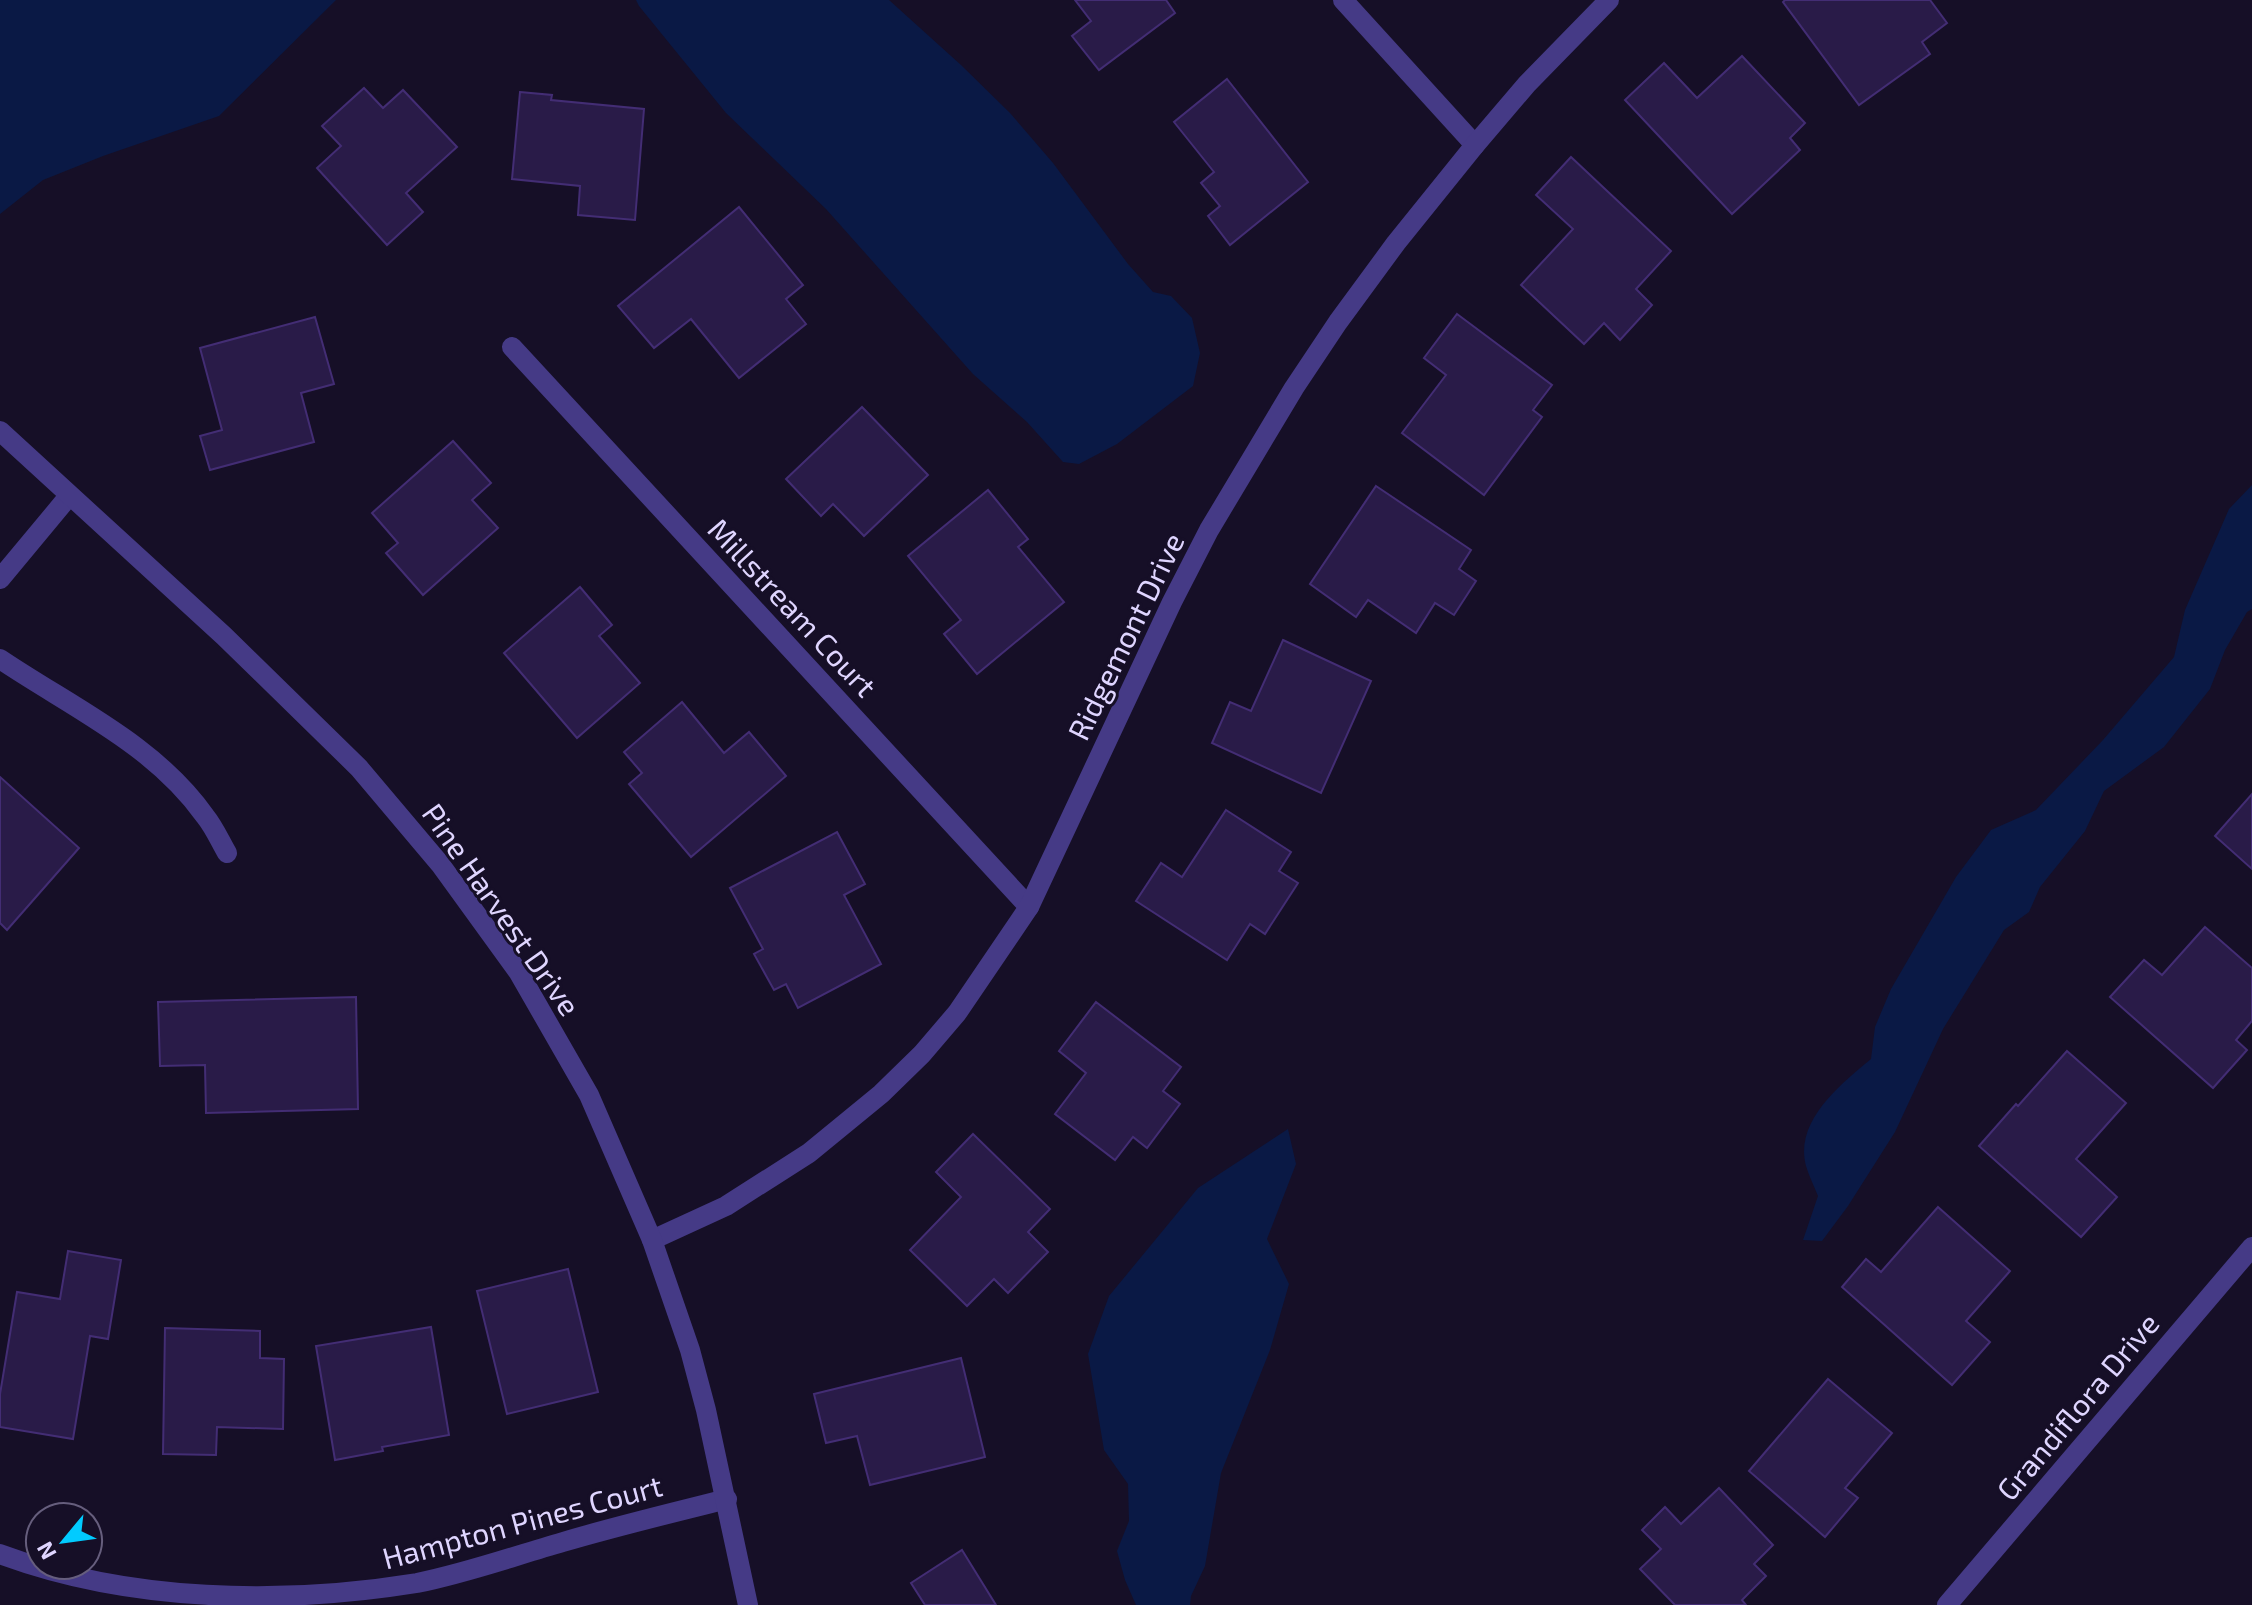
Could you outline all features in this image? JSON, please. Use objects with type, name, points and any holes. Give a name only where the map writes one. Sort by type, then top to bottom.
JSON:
[{"type":"street","points":[[1343,0],[1475,145]]},
{"type":"street","name":"Ridgemont Drive","points":[[652,1240],[726,1206],[809,1153],[881,1094],[922,1054],[957,1013],[1029,907],[1172,602],[1223,506],[1294,388],[1396,243],[1475,145],[1527,84],[1609,0]]},
{"type":"street","name":"Millstream Court","points":[[512,347],[1029,907]]},
{"type":"street","name":"Pine Harvest Drive","points":[[0,431],[224,636],[359,768],[440,864],[519,973],[589,1095],[652,1240],[690,1350],[727,1499],[748,1605]]},
{"type":"street","points":[[0,579],[69,496]]},
{"type":"street","points":[[0,659],[128,740],[156,762],[206,817],[227,853]]},
{"type":"street","name":"Grandiflora Drive","points":[[1947,1605],[2252,1247]]},
{"type":"street","name":"Hampton Pines Court","points":[[0,1554],[86,1581],[131,1589],[238,1598],[337,1595],[450,1576],[564,1541],[727,1499]]},
{"type":"water","points":[[0,0],[336,0],[219,116],[43,180],[0,214]]},
{"type":"water","points":[[636,0],[889,0],[1010,113],[1153,292],[1171,296],[1192,318],[1200,353],[1193,386],[1117,444],[1079,464],[1063,462],[1027,422],[973,374],[826,209],[726,113]]},
{"type":"water","points":[[2252,485],[2252,609],[2247,612],[2225,650],[2210,689],[2164,747],[2104,791],[2085,831],[2040,887],[2029,912],[2004,930],[1943,1029],[1895,1132],[1848,1206],[1822,1241],[1803,1240],[1818,1196],[1806,1166],[1804,1150],[1813,1119],[1834,1092],[1871,1059],[1875,1027],[1891,989],[1956,877],[1991,830],[2036,810],[2103,740],[2174,657],[2185,610],[2229,509]]},
{"type":"water","points":[[1288,1129],[1296,1164],[1267,1239],[1289,1284],[1270,1350],[1221,1473],[1205,1566],[1190,1605],[1136,1605],[1117,1551],[1129,1521],[1128,1484],[1104,1450],[1088,1354],[1109,1296],[1198,1188]]},
{"type":"building","points":[[1075,0],[1166,0],[1175,13],[1099,70],[1072,36],[1091,21]]},
{"type":"building","points":[[1930,0],[1947,23],[1922,42],[1930,54],[1859,105],[1783,2]]},
{"type":"building","points":[[1742,56],[1805,123],[1790,138],[1800,150],[1732,214],[1625,100],[1664,63],[1697,98]]},
{"type":"building","points":[[1227,79],[1308,182],[1230,245],[1208,216],[1220,206],[1201,183],[1214,172],[1174,122]]},
{"type":"building","points":[[364,88],[383,108],[403,90],[457,147],[406,193],[423,212],[387,245],[317,168],[341,146],[322,126]]},
{"type":"building","points":[[520,92],[552,95],[551,100],[644,109],[635,220],[578,215],[580,186],[512,179]]},
{"type":"building","points":[[1571,157],[1671,251],[1636,289],[1652,305],[1620,340],[1604,323],[1584,344],[1521,285],[1573,229],[1536,195]]},
{"type":"building","points":[[739,207],[803,285],[786,299],[806,324],[739,378],[691,319],[654,348],[618,306]]},
{"type":"building","points":[[1457,314],[1552,385],[1533,410],[1542,417],[1484,495],[1402,433],[1446,375],[1424,358]]},
{"type":"building","points":[[315,317],[334,384],[301,393],[314,442],[210,470],[200,436],[222,430],[200,348]]},
{"type":"building","points":[[862,407],[928,475],[864,536],[833,504],[821,516],[786,479]]},
{"type":"building","points":[[453,441],[491,483],[472,500],[498,528],[423,595],[386,553],[398,543],[372,513]]},
{"type":"building","points":[[1376,486],[1471,550],[1459,569],[1476,581],[1454,615],[1435,603],[1416,633],[1368,600],[1356,617],[1310,584]]},
{"type":"building","points":[[988,490],[1028,539],[1018,547],[1064,602],[977,674],[944,634],[961,620],[908,556]]},
{"type":"building","points":[[580,587],[612,625],[599,636],[640,683],[577,738],[504,653]]},
{"type":"building","points":[[1283,640],[1371,681],[1321,793],[1212,743],[1230,702],[1251,711]]},
{"type":"building","points":[[682,702],[724,753],[749,732],[786,776],[691,857],[629,784],[642,773],[624,752]]},
{"type":"building","points":[[0,777],[79,848],[7,930],[0,923]]},
{"type":"building","points":[[2252,794],[2252,869],[2215,836]]},
{"type":"building","points":[[1226,810],[1291,852],[1279,871],[1298,883],[1265,934],[1250,924],[1227,960],[1136,901],[1161,863],[1182,877]]},
{"type":"building","points":[[837,832],[865,884],[844,895],[881,964],[798,1008],[786,984],[774,990],[754,954],[763,949],[730,888]]},
{"type":"building","points":[[2205,927],[2252,968],[2252,1021],[2236,1040],[2247,1050],[2213,1088],[2110,997],[2144,960],[2162,975]]},
{"type":"building","points":[[356,997],[358,1109],[206,1113],[205,1065],[160,1066],[158,1002]]},
{"type":"building","points":[[1096,1002],[1181,1067],[1163,1091],[1180,1104],[1147,1148],[1133,1137],[1115,1160],[1055,1114],[1086,1073],[1059,1051]]},
{"type":"building","points":[[2067,1051],[2126,1103],[2076,1159],[2117,1197],[2081,1237],[1979,1146]]},
{"type":"building","points":[[973,1134],[1050,1209],[1028,1232],[1048,1252],[1008,1293],[994,1279],[967,1306],[910,1250],[961,1197],[936,1172]]},
{"type":"building","points":[[1938,1207],[2010,1271],[1966,1321],[1990,1342],[1952,1385],[1842,1287],[1866,1259],[1881,1272]]},
{"type":"building","points":[[68,1251],[121,1260],[108,1339],[90,1336],[73,1439],[0,1427],[0,1394],[17,1292],[60,1299]]},
{"type":"building","points":[[568,1269],[598,1392],[507,1414],[477,1291]]},
{"type":"building","points":[[431,1327],[449,1435],[382,1447],[383,1451],[335,1460],[316,1346]]},
{"type":"building","points":[[165,1328],[260,1331],[260,1358],[284,1359],[283,1429],[217,1427],[216,1455],[163,1454]]},
{"type":"building","points":[[961,1358],[985,1457],[870,1485],[857,1436],[826,1443],[814,1394]]},
{"type":"building","points":[[1828,1379],[1892,1433],[1845,1488],[1858,1498],[1825,1537],[1749,1471]]},
{"type":"building","points":[[1719,1488],[1773,1545],[1754,1564],[1766,1576],[1742,1600],[1746,1605],[1675,1605],[1640,1569],[1661,1549],[1642,1530],[1665,1507],[1681,1524]]},
{"type":"building","points":[[962,1550],[996,1605],[925,1605],[911,1583]]}]
